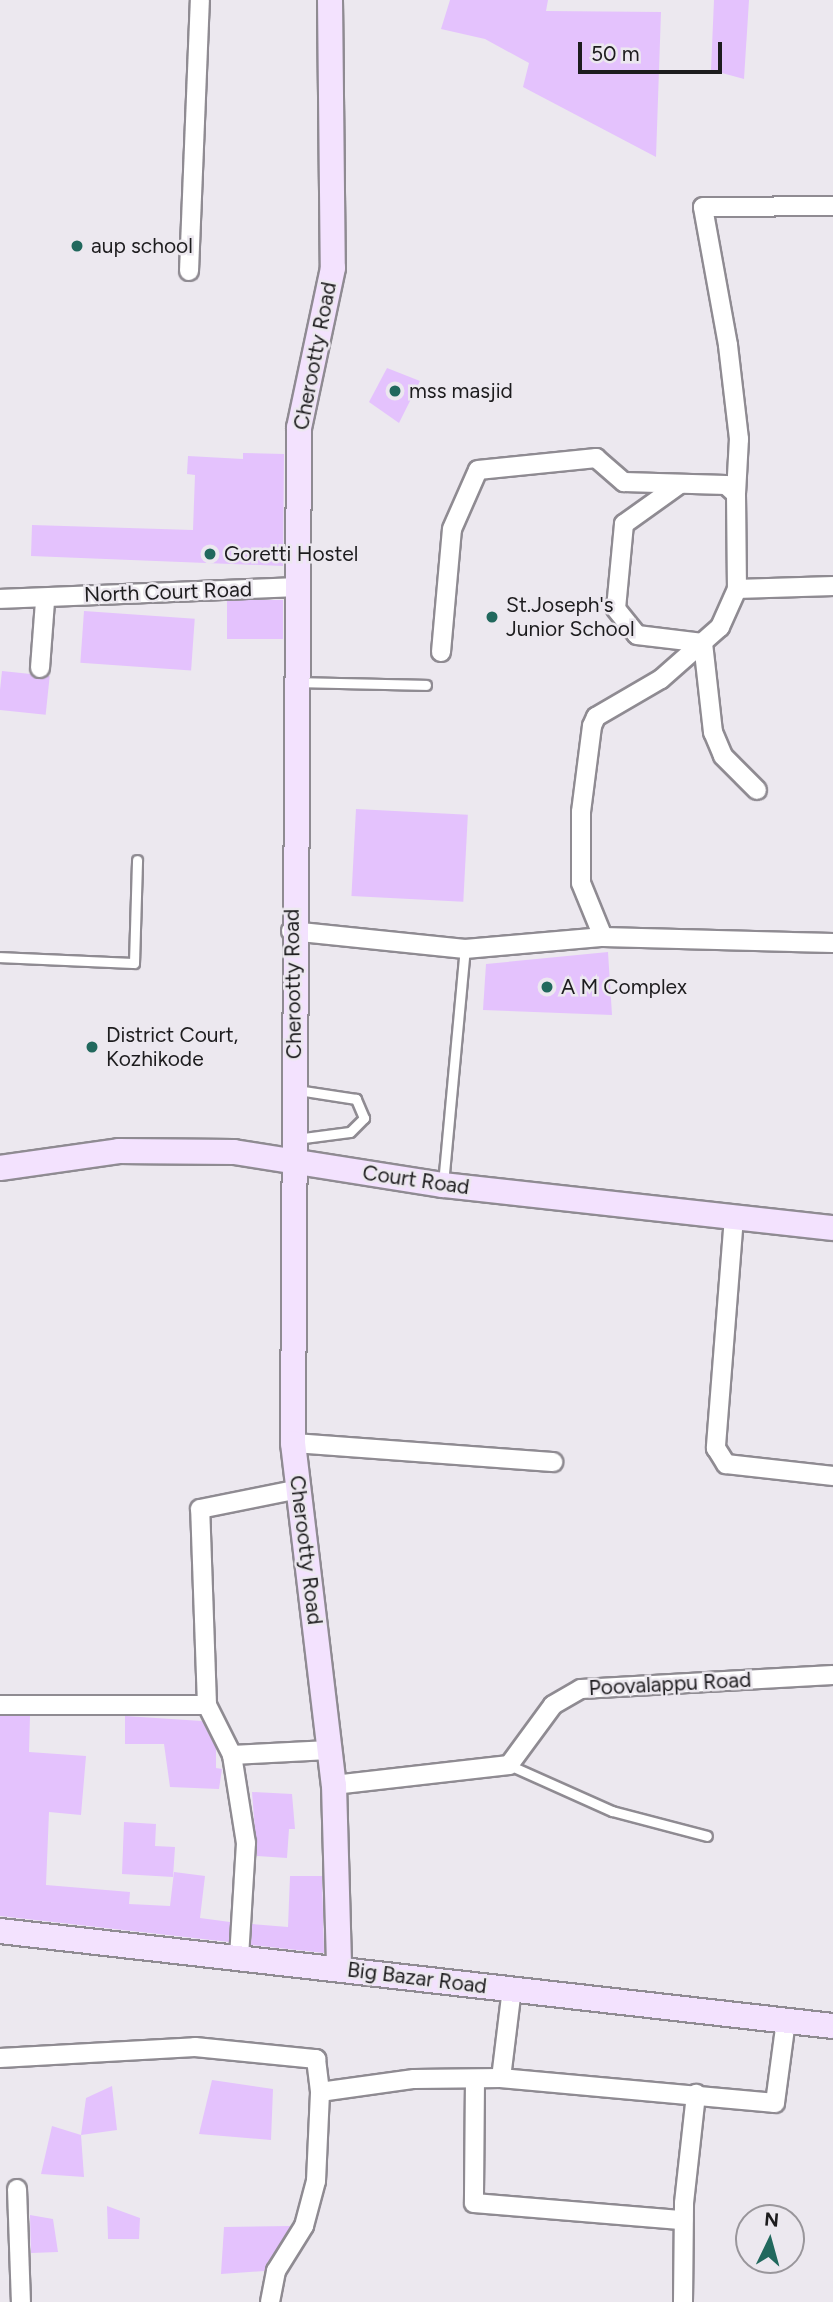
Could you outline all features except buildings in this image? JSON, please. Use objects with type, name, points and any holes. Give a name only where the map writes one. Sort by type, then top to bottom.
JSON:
[{"type":"main road","name":"Cherootty Road","points":[[330,0],[333,268],[299,428],[291,931],[297,1151],[293,1443],[334,1785],[339,1969]]},
{"type":"main road","name":"Court Road","points":[[0,1168],[119,1151],[297,1151],[443,1185],[833,1228]]},
{"type":"main road","name":"Big Bazar Road","points":[[0,1931],[833,2026]]},
{"type":"street","points":[[189,271],[200,0]]},
{"type":"street","points":[[603,937],[581,883],[580,812],[596,717],[661,678],[703,643],[720,627],[737,589],[738,439],[728,345],[703,206],[833,206]]},
{"type":"street","points":[[441,652],[452,529],[478,470],[596,458],[624,482],[726,485],[736,494]]},
{"type":"street","points":[[680,484],[624,524],[616,608],[637,635],[703,643]]},
{"type":"street","points":[[737,589],[833,586]]},
{"type":"street","name":"North Court Road","points":[[0,599],[45,602],[97,590],[296,587]]},
{"type":"street","points":[[40,668],[45,602]]},
{"type":"street","points":[[703,643],[713,732],[723,756],[757,790]]},
{"type":"street","points":[[291,931],[465,949],[603,937],[833,943]]},
{"type":"street","points":[[734,1217],[716,1448],[726,1464],[833,1476]]},
{"type":"street","points":[[293,1443],[553,1462]]},
{"type":"street","points":[[239,1958],[246,1843],[232,1755],[207,1705],[200,1509],[299,1489]]},
{"type":"street","name":"Poovalappu Road","points":[[509,1765],[553,1705],[581,1689],[833,1675]]},
{"type":"street","points":[[0,1705],[207,1705]]},
{"type":"street","points":[[232,1755],[329,1750]]},
{"type":"street","points":[[334,1785],[509,1765]]},
{"type":"street","points":[[501,2078],[512,1989]]},
{"type":"street","points":[[320,2092],[414,2079],[501,2078],[775,2103],[786,2021]]},
{"type":"street","points":[[0,2059],[195,2047],[316,2059],[320,2092],[316,2180],[304,2225],[276,2271],[270,2302]]},
{"type":"street","points":[[475,2080],[474,2203],[683,2220]]},
{"type":"street","points":[[683,2302],[683,2220],[696,2094]]},
{"type":"street","points":[[17,2189],[21,2302]]},
{"type":"lane","points":[[296,682],[426,685]]},
{"type":"lane","points":[[0,957],[134,962],[137,860]]},
{"type":"lane","points":[[443,1185],[465,949]]},
{"type":"lane","points":[[295,1089],[348,1096],[364,1110],[356,1129],[297,1151]]},
{"type":"lane","points":[[509,1765],[612,1811],[707,1836]]},
{"type":"place","name":"aup school","points":[[77,246]]},
{"type":"place","name":"mss masjid","points":[[395,391]]},
{"type":"place","name":"Goretti Hostel","points":[[210,554]]},
{"type":"place","name":"St.Joseph's Junior School","points":[[492,617]]},
{"type":"place","name":"A M Complex","points":[[547,987]]},
{"type":"place","name":"District Court, Kozhikode","points":[[92,1047]]}]
